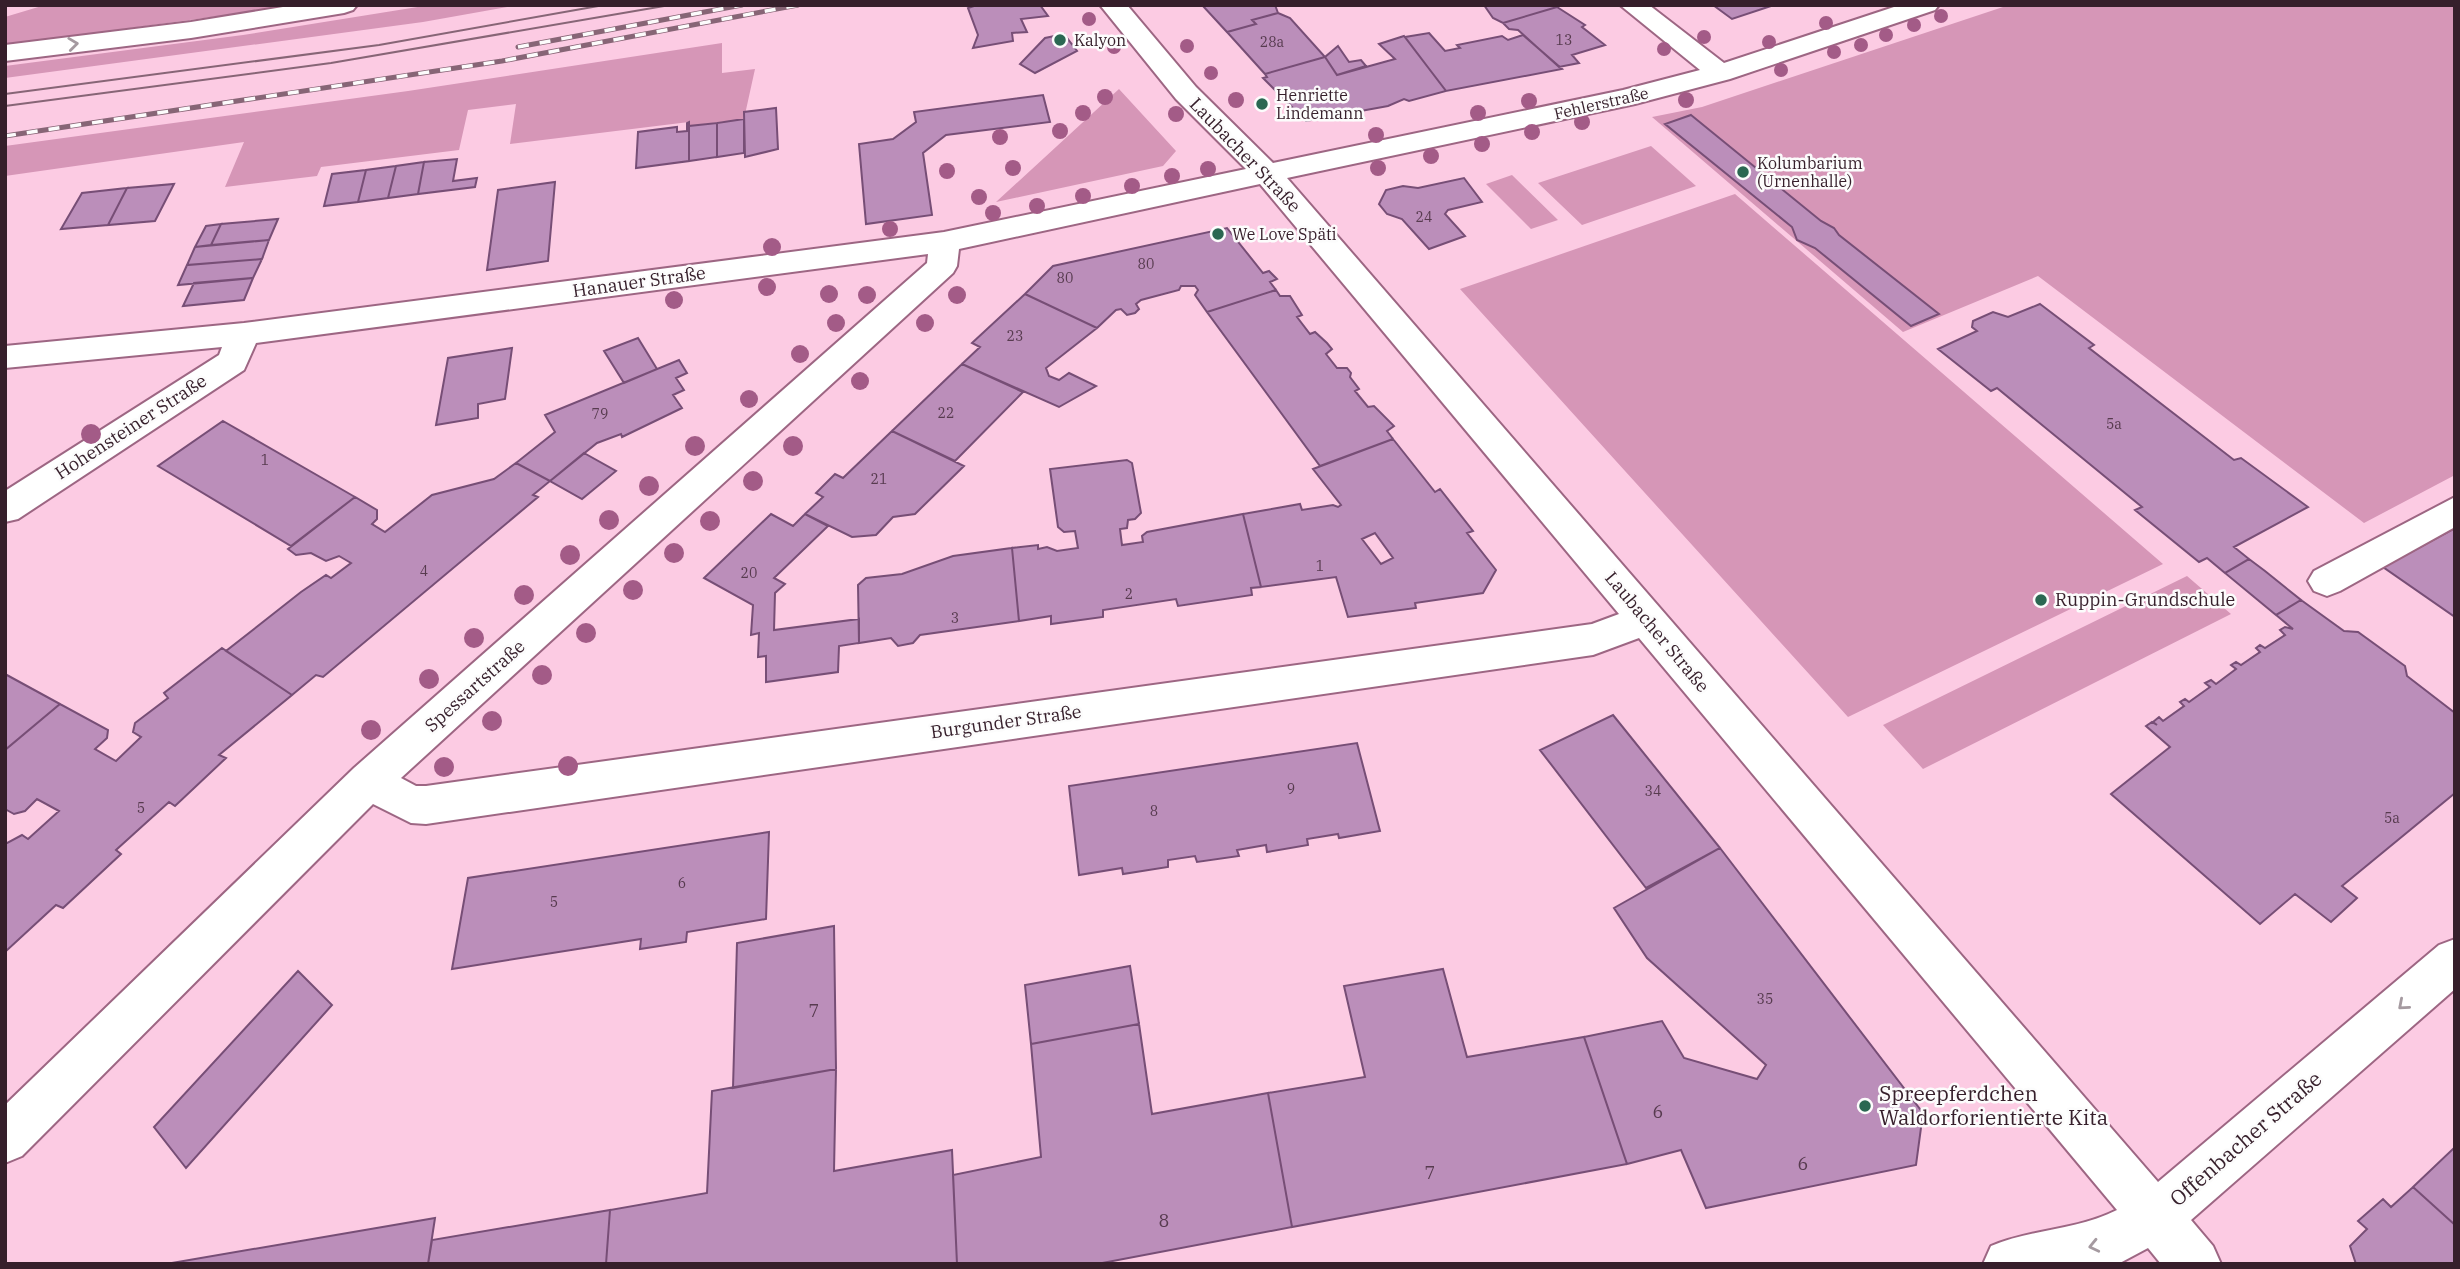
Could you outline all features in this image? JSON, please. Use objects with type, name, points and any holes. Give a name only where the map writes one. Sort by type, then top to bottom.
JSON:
[{"type":"main road","points":[[5,53],[191,30],[344,5]]},
{"type":"main road","name":"Laubacher Straße","points":[[1113,5],[1186,93],[1268,175],[2195,1264]]},
{"type":"main road","points":[[1633,5],[1720,73]]},
{"type":"main road","name":"Fehlerstraße","points":[[1268,175],[1625,98],[1720,73],[1926,5]]},
{"type":"main road","name":"Hanauer Straße","points":[[5,357],[244,334],[944,242],[1268,175]]},
{"type":"main road","name":"Spessartstraße","points":[[5,1139],[369,781],[942,266],[944,242]]},
{"type":"main road","name":"Hohensteiner Straße","points":[[5,509],[232,362],[244,334]]},
{"type":"main road","points":[[2327,581],[2455,510]]},
{"type":"main road","name":"Burgunder Straße","points":[[369,781],[411,804],[426,805],[1593,639],[1646,620]]},
{"type":"main road","name":"Offenbacher Straße","points":[[2009,1264],[2104,1244],[2156,1217],[2455,960]]},
{"type":"shaded area","points":[[45,5],[300,5],[5,45],[5,17]]},
{"type":"shaded area","points":[[430,5],[519,5],[423,22],[5,78],[5,66],[243,35]]},
{"type":"shaded area","points":[[2009,5],[2455,5],[2455,475],[2364,523],[2038,276],[1903,332],[1652,117],[1702,107]]},
{"type":"shaded area","points":[[722,43],[722,73],[755,69],[744,119],[689,126],[689,122],[510,144],[516,104],[468,110],[459,150],[321,167],[317,176],[225,187],[244,142],[5,176],[5,146],[408,91]]},
{"type":"shaded area","points":[[1119,89],[1176,151],[1163,166],[996,202]]},
{"type":"shaded area","points":[[1651,146],[1696,186],[1582,225],[1538,183]]},
{"type":"shaded area","points":[[1512,175],[1558,220],[1531,229],[1486,184]]},
{"type":"shaded area","points":[[1735,194],[2163,564],[1848,717],[1460,289]]},
{"type":"shaded area","points":[[2187,576],[2231,614],[1923,769],[1883,725]]},
{"type":"building","points":[[977,5],[1040,5],[1048,16],[1021,19],[1027,32],[1012,33],[1013,41],[973,48],[978,35],[968,8]]},
{"type":"building","points":[[1202,5],[1275,5],[1278,13],[1252,20],[1256,24],[1227,32]]},
{"type":"building","points":[[1484,5],[1557,7],[1503,23],[1493,18]]},
{"type":"building","points":[[1713,5],[1774,5],[1732,19]]},
{"type":"building","points":[[1557,7],[1585,25],[1582,27],[1605,45],[1572,55],[1579,63],[1559,67],[1518,30],[1509,29],[1503,23]]},
{"type":"building","points":[[1278,13],[1290,18],[1325,57],[1265,74],[1227,32],[1256,24],[1252,20]]},
{"type":"building","points":[[1429,33],[1445,51],[1460,48],[1457,45],[1502,36],[1508,40],[1523,35],[1562,69],[1446,91],[1405,37]]},
{"type":"building","points":[[1064,34],[1077,51],[1035,73],[1020,64],[1045,38]]},
{"type":"building","points":[[1404,36],[1446,91],[1409,101],[1404,99],[1388,106],[1306,121],[1263,78],[1267,77],[1265,74],[1325,57],[1337,75],[1395,59],[1379,44]]},
{"type":"building","points":[[1338,46],[1349,62],[1361,60],[1366,66],[1337,75],[1325,57]]},
{"type":"building","points":[[1043,95],[1050,122],[946,135],[923,153],[932,215],[866,224],[859,144],[893,139],[916,122],[914,112]]},
{"type":"building","points":[[776,108],[778,149],[745,157],[744,112]]},
{"type":"building","name":"Kolumbarium (Urnenhalle)","points":[[1691,115],[1939,314],[1911,326],[1815,248],[1797,240],[1792,227],[1665,124]]},
{"type":"building","points":[[744,119],[744,153],[717,157],[717,123]]},
{"type":"building","points":[[689,122],[689,161],[636,168],[638,132],[677,127],[677,132],[687,131]]},
{"type":"building","points":[[717,123],[717,157],[689,161],[689,126]]},
{"type":"building","points":[[457,159],[453,181],[477,178],[475,187],[418,194],[424,162]]},
{"type":"building","points":[[424,162],[418,194],[388,198],[396,166]]},
{"type":"building","points":[[396,166],[388,198],[358,202],[366,170]]},
{"type":"building","points":[[366,170],[358,202],[324,206],[332,174]]},
{"type":"building","points":[[1464,178],[1482,202],[1448,210],[1445,214],[1465,236],[1429,249],[1402,219],[1387,214],[1379,204],[1386,190],[1403,186],[1418,188]]},
{"type":"building","points":[[555,182],[548,261],[487,270],[498,190]]},
{"type":"building","points":[[174,184],[155,221],[108,225],[127,188]]},
{"type":"building","points":[[127,188],[108,225],[61,229],[82,193]]},
{"type":"building","points":[[278,219],[269,240],[211,245],[221,224]]},
{"type":"building","points":[[221,224],[211,245],[195,247],[206,226]]},
{"type":"building","points":[[1227,228],[1263,273],[1269,271],[1277,279],[1270,282],[1276,290],[1207,312],[1195,295],[1198,290],[1195,286],[1181,286],[1179,290],[1141,300],[1136,304],[1139,309],[1135,313],[1127,315],[1121,309],[1116,310],[1097,328],[1025,294],[1053,266]]},
{"type":"building","points":[[269,240],[262,259],[187,265],[195,247]]},
{"type":"building","points":[[262,259],[253,278],[178,285],[187,265]]},
{"type":"building","points":[[253,278],[244,300],[183,306],[194,283]]},
{"type":"building","points":[[1276,290],[1280,296],[1290,296],[1302,315],[1297,317],[1310,334],[1315,332],[1332,349],[1326,354],[1337,368],[1347,368],[1351,373],[1350,377],[1359,389],[1355,391],[1368,407],[1374,406],[1394,426],[1387,431],[1393,439],[1320,466],[1207,312]]},
{"type":"building","points":[[1025,294],[1097,328],[1046,368],[1049,376],[1059,380],[1069,373],[1096,386],[1059,407],[962,364],[980,347],[972,343]]},
{"type":"building","points":[[2040,304],[2094,345],[2089,348],[2234,460],[2241,458],[2308,507],[2234,547],[2249,559],[2225,573],[2207,558],[2199,562],[2135,510],[2142,507],[1997,388],[1991,391],[1938,349],[1977,331],[1972,327],[1973,321],[1993,312],[2008,317]]},
{"type":"building","points":[[638,338],[657,369],[624,383],[604,351]]},
{"type":"building","points":[[512,348],[505,399],[478,404],[478,418],[436,425],[448,358]]},
{"type":"building","points":[[679,360],[687,373],[676,378],[684,390],[673,395],[682,408],[622,437],[621,434],[597,443],[550,481],[516,463],[555,432],[545,415]]},
{"type":"building","points":[[962,364],[1023,392],[955,461],[892,431]]},
{"type":"building","points":[[223,421],[355,497],[291,546],[158,466]]},
{"type":"building","points":[[892,431],[964,466],[915,514],[893,517],[876,535],[852,537],[805,514],[823,497],[816,493],[835,474],[843,478]]},
{"type":"building","points":[[1393,439],[1435,492],[1440,489],[1473,531],[1467,533],[1496,570],[1483,593],[1415,603],[1416,608],[1348,617],[1336,577],[1261,587],[1243,514],[1300,504],[1302,510],[1341,505],[1313,469]],"holes":[[[1375,533],[1393,558],[1381,564],[1362,539]]]},
{"type":"building","points":[[584,453],[616,471],[582,499],[550,481]]},
{"type":"building","points":[[1127,460],[1132,463],[1141,513],[1135,519],[1128,520],[1127,528],[1120,529],[1122,545],[1143,542],[1142,536],[1147,532],[1243,514],[1261,587],[1251,588],[1252,595],[1178,606],[1176,599],[1103,610],[1103,617],[1051,624],[1051,616],[1019,621],[1012,548],[1038,545],[1038,549],[1047,547],[1057,551],[1078,548],[1075,531],[1064,532],[1058,527],[1050,469]]},
{"type":"building","points":[[516,463],[550,481],[533,495],[538,497],[323,677],[316,675],[292,695],[226,651],[301,592],[326,575],[331,578],[351,563],[339,556],[326,561],[311,553],[296,555],[288,549],[355,497],[377,510],[377,519],[372,524],[385,532],[432,495],[494,479]]},
{"type":"building","points":[[771,514],[793,526],[805,514],[828,526],[774,578],[785,584],[775,593],[774,630],[859,619],[859,643],[839,646],[838,672],[766,682],[766,656],[758,657],[759,633],[751,635],[753,605],[704,578]]},
{"type":"building","points":[[2455,528],[2455,617],[2383,567]]},
{"type":"building","points":[[1012,548],[1019,621],[920,635],[913,643],[898,646],[891,638],[859,643],[858,585],[866,578],[902,574],[953,556]]},
{"type":"building","points":[[2249,559],[2301,600],[2276,615],[2225,573]]},
{"type":"building","points":[[2301,600],[2344,631],[2358,632],[2405,666],[2407,676],[2455,713],[2455,793],[2342,886],[2357,898],[2331,922],[2295,894],[2260,924],[2111,794],[2170,747],[2146,726],[2152,722],[2157,725],[2153,722],[2159,717],[2163,721],[2184,706],[2180,702],[2185,699],[2189,702],[2210,687],[2205,683],[2211,680],[2216,684],[2236,669],[2231,665],[2236,662],[2241,665],[2260,652],[2256,648],[2260,645],[2265,648],[2285,635],[2280,630],[2285,627],[2293,629],[2276,615]]},
{"type":"building","points":[[222,648],[292,695],[219,755],[226,758],[175,806],[169,802],[116,850],[121,854],[63,908],[56,905],[5,952],[5,844],[22,835],[28,839],[59,811],[37,799],[25,811],[14,814],[5,809],[5,750],[60,704],[108,730],[107,738],[95,749],[116,761],[141,737],[133,732],[135,723],[168,698],[164,693]]},
{"type":"building","points":[[5,674],[60,704],[5,750]]},
{"type":"building","points":[[1613,715],[1720,848],[1646,888],[1540,750]]},
{"type":"building","points":[[1357,743],[1380,831],[1339,838],[1338,834],[1307,839],[1308,845],[1267,852],[1266,845],[1237,850],[1239,856],[1197,862],[1195,856],[1168,860],[1168,867],[1123,874],[1122,868],[1079,875],[1069,786]]},
{"type":"building","points":[[769,832],[766,919],[687,932],[686,942],[640,949],[641,939],[452,969],[468,878]]},
{"type":"building","points":[[1720,848],[1923,1113],[1916,1165],[1706,1208],[1681,1150],[1627,1164],[1584,1037],[1662,1021],[1684,1058],[1757,1079],[1766,1065],[1647,958],[1614,908]]},
{"type":"building","points":[[834,926],[836,1069],[733,1088],[737,943]]},
{"type":"building","points":[[1130,966],[1139,1024],[1031,1044],[1025,985]]},
{"type":"building","points":[[1443,969],[1467,1057],[1584,1037],[1627,1164],[1292,1227],[1268,1093],[1365,1077],[1344,986]]},
{"type":"building","points":[[298,971],[332,1005],[186,1168],[154,1127]]},
{"type":"building","points":[[1139,1024],[1152,1114],[1268,1093],[1292,1227],[1097,1264],[957,1264],[953,1175],[1041,1157],[1031,1044]]},
{"type":"building","points":[[836,1069],[834,1171],[952,1150],[957,1264],[606,1264],[610,1210],[707,1193],[712,1091]]},
{"type":"building","points":[[2455,1147],[2455,1225],[2413,1187]]},
{"type":"building","points":[[2413,1187],[2455,1225],[2455,1264],[2356,1264],[2350,1246],[2367,1229],[2358,1221],[2383,1199],[2391,1207]]},
{"type":"building","points":[[610,1210],[606,1264],[428,1264],[432,1240]]},
{"type":"building","points":[[435,1218],[428,1264],[166,1264]]},
{"type":"tram line","points":[[5,94],[379,45],[604,5]]},
{"type":"tram line","points":[[5,106],[331,63],[670,5]]},
{"type":"railway","points":[[518,47],[742,5]]},
{"type":"railway","points":[[5,136],[502,61],[798,5]]},
{"type":"place","name":"Kalyon","points":[[1060,40]]},
{"type":"place","name":"Henriette Lindemann","points":[[1262,104]]},
{"type":"place","name":"Kolumbarium (Urnenhalle)","points":[[1743,172]]},
{"type":"place","name":"We Love Späti","points":[[1218,234]]},
{"type":"place","name":"Ruppin-Grundschule","points":[[2041,600]]},
{"type":"place","name":"Spreepferdchen Waldorforientierte Kita","points":[[1865,1106]]}]
